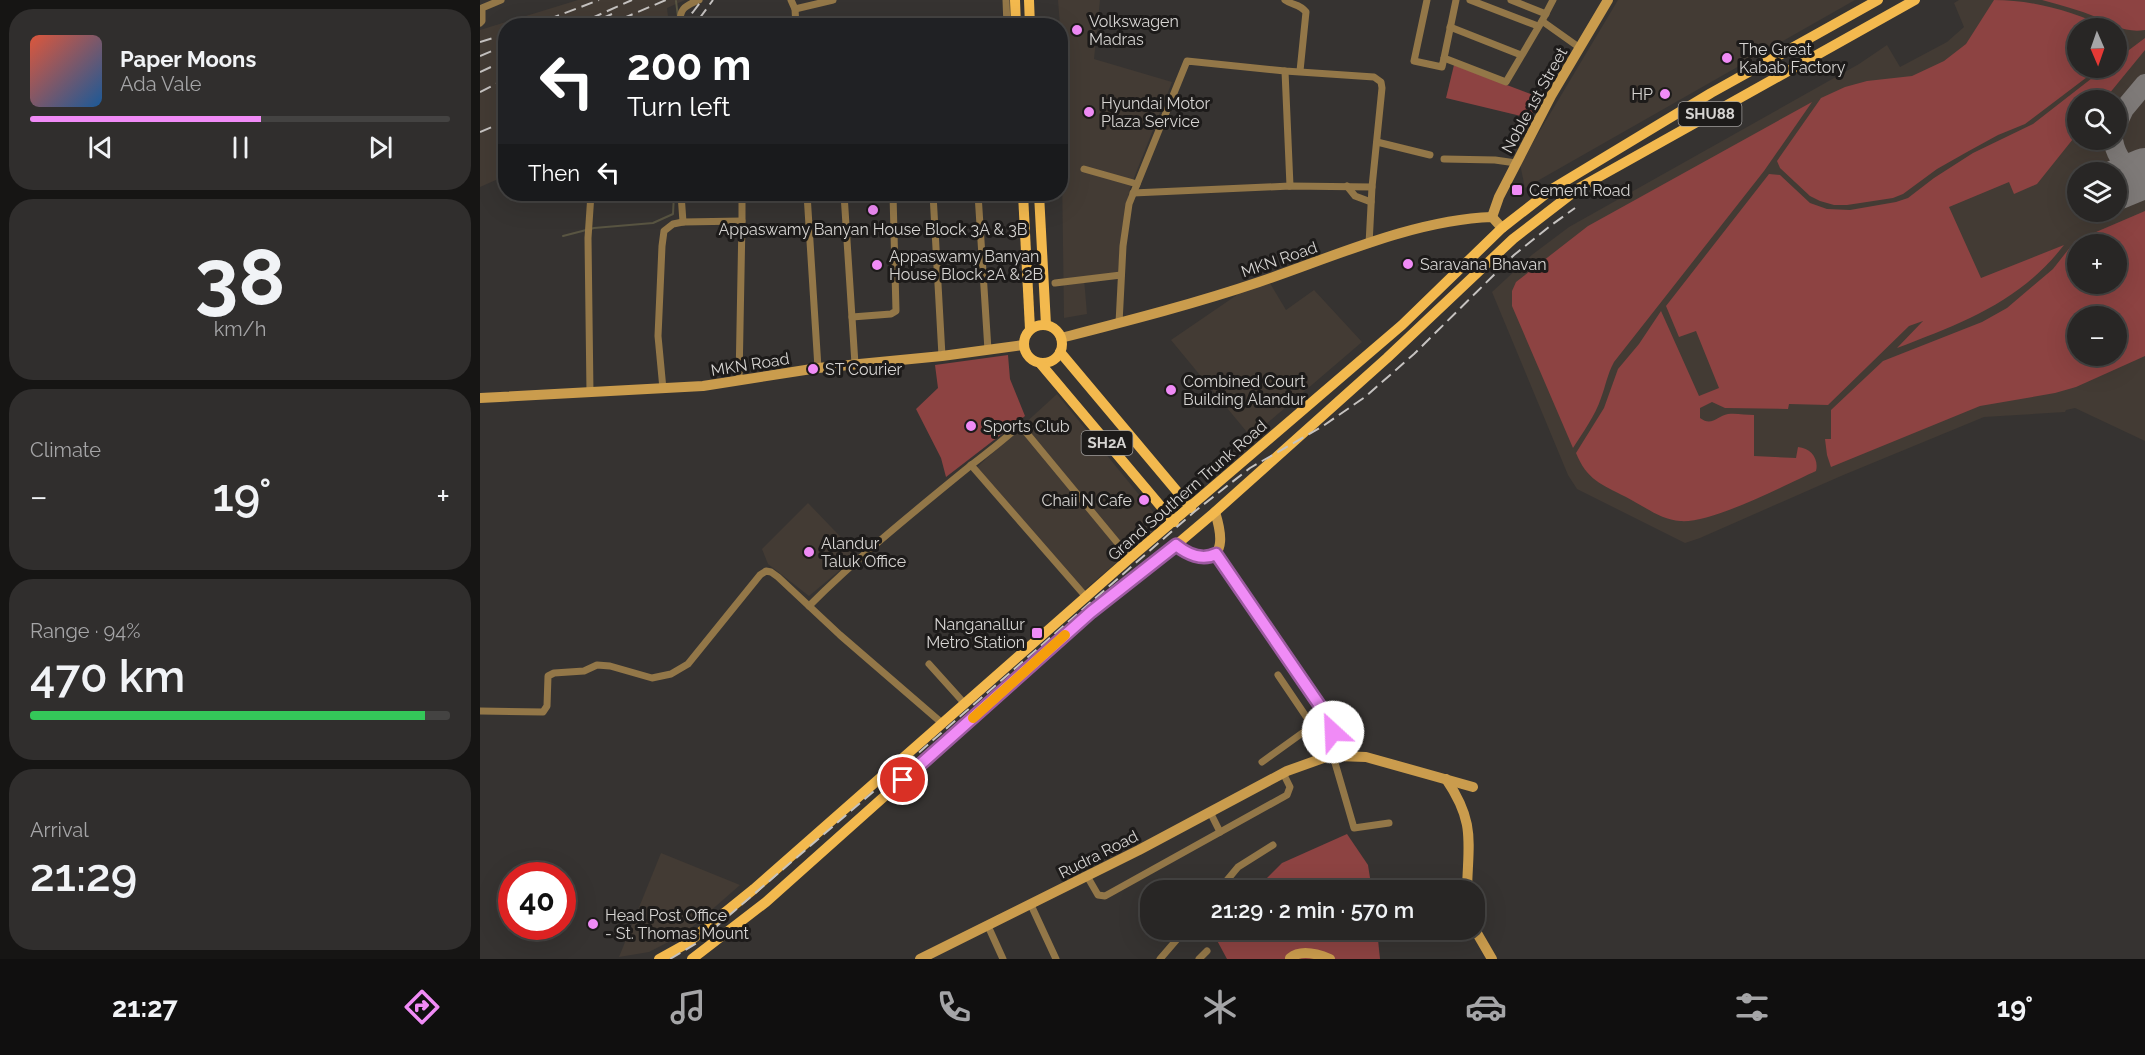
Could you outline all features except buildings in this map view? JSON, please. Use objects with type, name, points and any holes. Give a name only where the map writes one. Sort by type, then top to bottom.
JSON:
[{"type":"main road","points":[[1015,0],[1016,18]]},
{"type":"main road","points":[[1029,0],[1030,18]]},
{"type":"main road","name":"Grand Southern Trunk Road","points":[[659,959],[686,944],[732,908],[1130,558],[1402,325],[1502,228],[1569,178],[1711,93],[1878,0]]},
{"type":"main road","name":"Grand Southern Trunk Road","points":[[692,959],[743,921],[1091,612],[1215,512],[1387,358],[1513,240],[1579,188],[1915,0]]},
{"type":"main road","points":[[1569,178],[1579,188]]},
{"type":"main road","points":[[1023,201],[1030,329]]},
{"type":"main road","points":[[1038,201],[1046,325]]},
{"type":"main road","points":[[1502,228],[1513,240]]},
{"type":"main road","points":[[1023,345],[1025,336],[1037,325],[1053,328],[1061,338],[1060,352],[1055,359],[1040,363]]},
{"type":"main road","name":"SH2A","points":[[1023,345],[1027,356],[1040,363],[1174,522]]},
{"type":"main road","name":"SH2A","points":[[1060,352],[1191,508]]},
{"type":"main road","points":[[732,908],[743,921]]},
{"type":"street","points":[[480,23],[482,8],[501,0]]},
{"type":"street","points":[[680,18],[680,12],[685,5],[699,0]]},
{"type":"street","points":[[791,0],[796,18]]},
{"type":"street","points":[[795,9],[833,0]]},
{"type":"street","points":[[1006,0],[1006,18]]},
{"type":"street","points":[[1285,0],[1300,5],[1306,12],[1300,71]]},
{"type":"street","points":[[1427,0],[1414,61],[1442,67],[1456,0]]},
{"type":"street","points":[[1470,0],[1542,20]]},
{"type":"street","points":[[1511,0],[1580,48]]},
{"type":"street","points":[[1444,58],[1506,82],[1553,0]]},
{"type":"street","name":"Noble 1st Street","points":[[1491,217],[1551,96],[1608,0]]},
{"type":"street","points":[[1450,27],[1521,55]]},
{"type":"street","points":[[1119,323],[1127,213],[1187,61],[1374,77],[1381,82],[1369,244]]},
{"type":"street","points":[[1285,71],[1290,186]]},
{"type":"street","points":[[1377,142],[1430,155]]},
{"type":"street","points":[[1444,159],[1495,160],[1516,163]]},
{"type":"street","points":[[1084,169],[1137,184]]},
{"type":"street","points":[[1133,194],[1290,186],[1372,187]]},
{"type":"street","points":[[1347,186],[1355,196],[1371,202]]},
{"type":"street","points":[[590,393],[588,238],[591,201]]},
{"type":"street","points":[[682,201],[683,222]]},
{"type":"street","points":[[739,380],[742,201]]},
{"type":"street","points":[[807,201],[818,368]]},
{"type":"street","points":[[844,201],[855,364]]},
{"type":"street","points":[[852,317],[891,314],[896,311],[893,201]]},
{"type":"street","points":[[933,201],[942,356]]},
{"type":"street","points":[[978,201],[988,350]]},
{"type":"street","points":[[1491,217],[1502,228]]},
{"type":"street","name":"MKN Road","points":[[1061,338],[1256,283],[1369,244],[1442,223],[1491,217]]},
{"type":"street","points":[[663,389],[658,336],[664,231],[673,224],[683,222],[742,221]]},
{"type":"street","points":[[1055,283],[1121,275]]},
{"type":"street","name":"MKN Road","points":[[480,398],[703,386],[818,368],[942,356],[1023,345]]},
{"type":"street","points":[[809,606],[836,580],[1020,425],[1130,558]]},
{"type":"street","points":[[971,465],[1087,598]]},
{"type":"street","points":[[1176,545],[1189,554],[1199,557],[1210,557],[1216,554],[1221,536],[1215,512]]},
{"type":"street","points":[[1216,554],[1329,719],[1333,732]]},
{"type":"street","points":[[480,711],[543,712],[547,706],[548,676],[554,673],[584,671],[597,665],[610,666],[652,678],[671,674],[688,664],[766,571],[778,577],[943,724]]},
{"type":"street","points":[[929,664],[965,704]]},
{"type":"street","points":[[1278,675],[1322,741],[1322,749],[1333,756],[1366,757]]},
{"type":"street","points":[[1262,762],[1312,726]]},
{"type":"street","points":[[1322,741],[1327,734],[1333,732],[1342,736],[1352,750],[1366,757],[1473,787]]},
{"type":"street","name":"Rudra Road","points":[[1285,772],[1322,741]]},
{"type":"street","points":[[1333,756],[1344,750],[1346,743]]},
{"type":"street","points":[[1333,756],[1354,828],[1389,823]]},
{"type":"street","name":"Rudra Road","points":[[920,959],[1087,876],[1285,772],[1333,756]]},
{"type":"street","points":[[1087,876],[1098,896],[1104,896],[1287,795],[1290,787],[1285,772]]},
{"type":"street","points":[[1446,779],[1460,802],[1470,834],[1468,880]]},
{"type":"street","points":[[1210,812],[1220,832]]},
{"type":"street","points":[[1227,880],[1238,867],[1274,844]]},
{"type":"street","points":[[1031,904],[1056,959]]},
{"type":"street","points":[[988,926],[1003,959]]},
{"type":"street","points":[[1160,959],[1176,940]]},
{"type":"street","points":[[1481,940],[1492,959]]},
{"type":"street","points":[[1199,959],[1206,951]]},
{"type":"street","points":[[1290,958],[1304,953],[1330,959]]},
{"type":"shaded area","points":[[578,0],[685,0],[667,8],[668,18],[519,18]]},
{"type":"shaded area","points":[[1058,0],[1100,0],[1094,59],[1172,82],[1130,188],[1122,228],[1118,273],[1084,278],[1087,314],[1064,318],[1062,201],[1068,201],[1068,18],[1059,18]]},
{"type":"shaded area","points":[[1618,0],[1855,0],[1525,188],[1520,164]]},
{"type":"shaded area","points":[[1959,0],[2145,0],[2145,441],[2075,408],[2065,412],[1984,417],[1685,543],[1577,489],[1568,475],[1492,292],[1533,254],[1569,227],[1859,64],[1887,45],[1900,67],[1947,42],[1964,27],[1954,3]]},
{"type":"shaded area","points":[[1994,0],[2023,2],[2052,8],[2084,18],[2067,18],[2067,78],[2086,78],[2025,124],[1998,135],[1967,152],[1937,169],[1903,194],[1893,198],[1834,205],[1810,196],[1780,168],[1777,161],[1821,98],[1845,87],[1867,81],[1912,76],[1944,61],[1966,44]]},
{"type":"shaded area","points":[[2042,0],[2145,0],[2145,30],[2127,29],[2127,18],[2098,18]]},
{"type":"shaded area","points":[[498,24],[498,179],[480,187],[480,30]]},
{"type":"shaded area","points":[[2145,38],[2145,50],[2127,72],[2127,52]]},
{"type":"shaded area","points":[[1454,65],[1541,98],[1532,114],[1525,117],[1446,98]]},
{"type":"shaded area","points":[[2092,78],[2122,78],[2112,90],[2077,90]]},
{"type":"shaded area","points":[[2067,98],[2067,146],[2037,184],[2014,194],[2009,182],[1949,207],[1981,278],[2064,245],[2028,282],[2009,296],[1967,319],[1897,348],[1923,321],[1909,326],[1828,405],[1789,404],[1788,409],[1725,408],[1712,402],[1700,408],[1700,418],[1708,421],[1728,414],[1754,415],[1754,456],[1796,458],[1798,447],[1803,448],[1815,458],[1816,471],[1728,510],[1693,520],[1680,521],[1652,512],[1602,484],[1585,469],[1576,453],[1604,408],[1618,369],[1639,344],[1661,311],[1699,396],[1719,388],[1696,331],[1679,337],[1666,306],[1769,174],[1780,175],[1810,203],[1827,209],[1850,210],[1896,202],[1908,198],[1973,153],[2033,124]]},
{"type":"shaded area","points":[[1812,102],[1764,171],[1614,362],[1596,411],[1573,448],[1512,306],[1512,291],[1516,282],[1588,226]]},
{"type":"shaded area","points":[[2145,211],[2145,356],[2127,364],[2127,306],[2067,306],[2067,366],[2123,366],[2076,387],[2055,393],[1980,406],[1831,467],[1825,439],[1831,439],[1831,410],[1883,361],[1982,322],[2007,308],[2053,269],[2067,251],[2067,294],[2127,294],[2127,234],[2091,234],[2119,222],[2127,222],[2127,219]]},
{"type":"shaded area","points":[[1268,280],[1286,310],[1314,290],[1362,342],[1251,437],[1171,340],[1250,286]]},
{"type":"shaded area","points":[[1008,355],[1010,379],[1025,416],[946,477],[941,458],[916,409],[938,388],[935,365]]},
{"type":"shaded area","points":[[1057,394],[1158,518],[1160,525],[1082,592],[975,469]]},
{"type":"shaded area","name":"Alandur Taluk Office","points":[[808,503],[858,555],[809,596],[768,564],[762,549]]},
{"type":"shaded area","points":[[1347,834],[1368,865],[1370,880],[1265,880],[1282,863]]},
{"type":"shaded area","points":[[661,853],[740,885],[684,934],[649,952],[619,957]]},
{"type":"shaded area","points":[[1217,940],[1378,940],[1380,959],[1227,959]]},
{"type":"waterway","points":[[676,1],[678,17]]},
{"type":"waterway","points":[[563,236],[594,228],[653,223],[673,214],[674,201]]},
{"type":"taxiway","points":[[2127,105],[2145,84]]},
{"type":"taxiway","points":[[2116,150],[2127,167],[2138,172],[2145,172]]},
{"type":"runway","points":[[2127,180],[2145,173]]},
{"type":"railway","points":[[552,18],[599,0]]},
{"type":"railway","points":[[592,18],[632,0]]},
{"type":"railway","points":[[624,18],[666,0]]},
{"type":"railway","points":[[687,18],[702,0]]},
{"type":"railway","points":[[700,18],[713,0]]},
{"type":"railway","points":[[603,18],[612,14]]},
{"type":"railway","points":[[480,42],[498,36]]},
{"type":"railway","points":[[480,56],[498,48]]},
{"type":"railway","points":[[480,72],[498,64]]},
{"type":"railway","points":[[480,92],[498,83]]},
{"type":"railway","points":[[480,132],[498,124]]},
{"type":"railway","points":[[670,959],[697,943],[1194,512],[1250,468],[1323,426],[1365,397],[1414,354],[1514,255],[1575,208]]},
{"type":"slow traffic","points":[[973,718],[1065,635]]},
{"type":"place","name":"Volkswagen Madras","points":[[1077,30]]},
{"type":"place","name":"The Great Kabab Factory","points":[[1727,58]]},
{"type":"place","name":"HP","points":[[1665,94]]},
{"type":"place","name":"Hyundai Motor Plaza Service","points":[[1089,112]]},
{"type":"place","name":"Cement Road","points":[[1517,190]]},
{"type":"place","name":"Appaswamy Banyan House Block 3A & 3B","points":[[873,210]]},
{"type":"place","name":"Saravana Bhavan","points":[[1408,264]]},
{"type":"place","name":"Appaswamy Banyan House Block 2A & 2B","points":[[877,265]]},
{"type":"place","name":"ST Courier","points":[[813,369]]},
{"type":"place","name":"Combined Court Building Alandur","points":[[1171,390]]},
{"type":"place","name":"Sports Club","points":[[971,426]]},
{"type":"place","name":"Chaii N Cafe","points":[[1144,500]]},
{"type":"place","name":"Alandur Taluk Office","points":[[809,552]]},
{"type":"place","name":"Nanganallur Metro Station","points":[[1037,633]]},
{"type":"place","name":"Head Post Office - St. Thomas Mount","points":[[593,924]]},
{"type":"route","points":[[903,780],[1091,612],[1176,545],[1189,554],[1199,557],[1210,557],[1216,554],[1329,719],[1333,732]]}]
